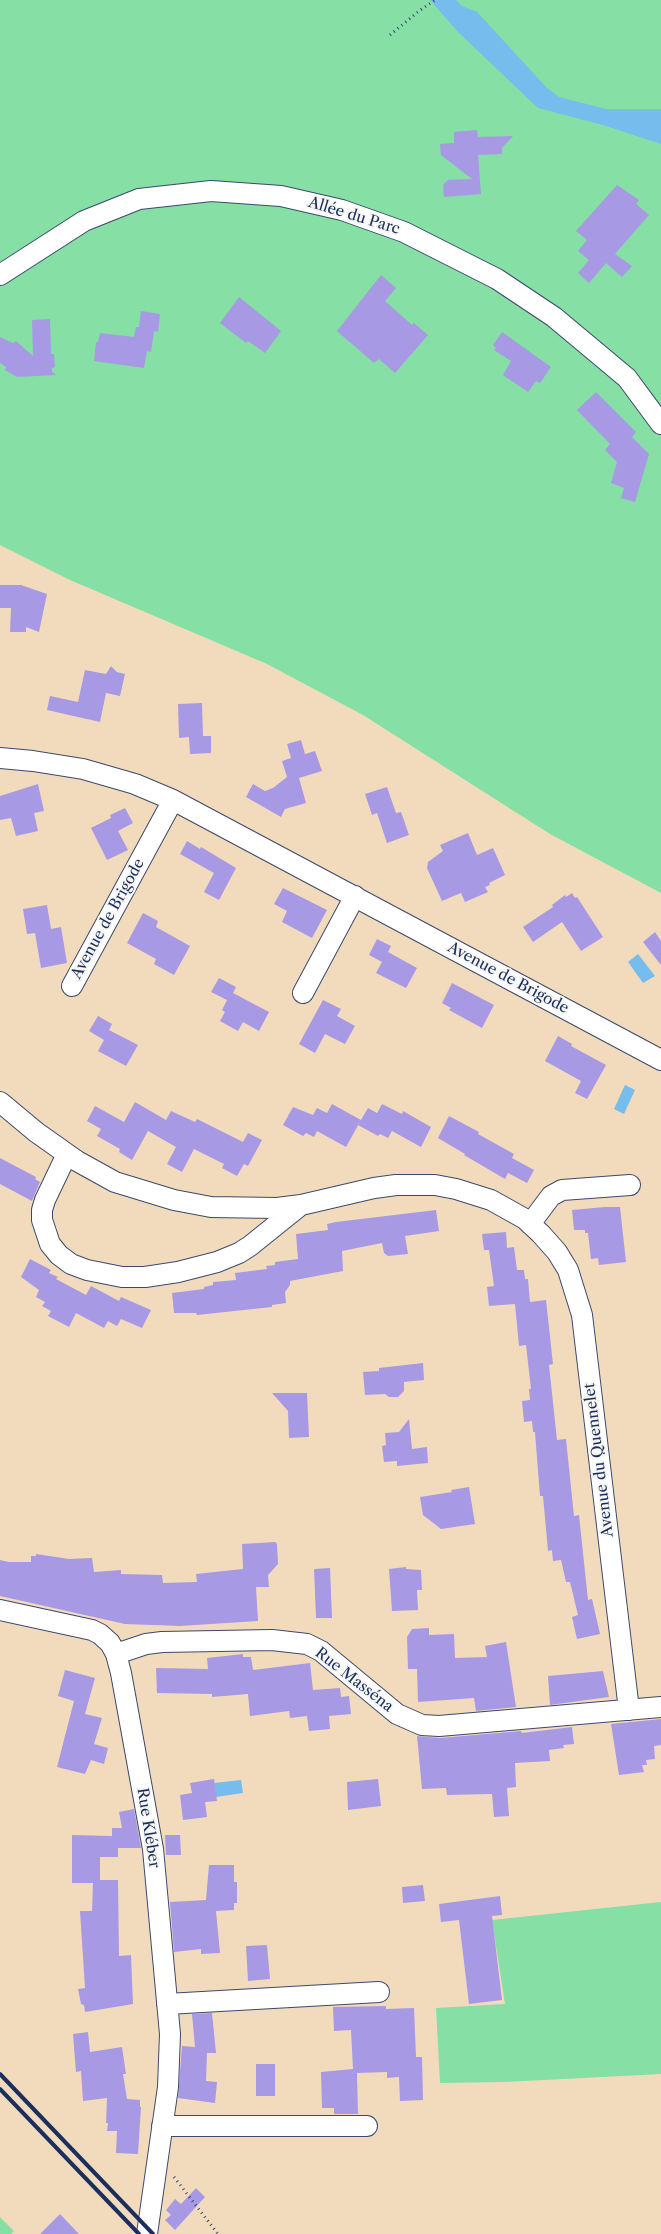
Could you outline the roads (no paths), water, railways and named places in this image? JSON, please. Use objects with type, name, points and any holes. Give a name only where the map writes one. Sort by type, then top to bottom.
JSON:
[{"type":"street","name":"Allée du Parc","points":[[0,275],[84,222],[139,199],[211,191],[282,196],[342,210],[404,232],[497,279],[554,318],[627,378],[661,424]]},
{"type":"street","name":"Avenue de Brigode","points":[[0,758],[84,769],[135,784],[173,800],[661,1060]]},
{"type":"street","name":"Avenue de Brigode","points":[[72,986],[173,800]]},
{"type":"street","points":[[303,993],[355,896]]},
{"type":"street","name":"Avenue du Quennelet","points":[[0,1102],[36,1132],[67,1154],[115,1182],[174,1200],[211,1207],[248,1209],[301,1205],[374,1188],[396,1185],[435,1185],[456,1188],[492,1200],[508,1208],[530,1224],[557,1252],[568,1270],[582,1315],[629,1710]]},
{"type":"street","name":"Avenue du Quennelet","points":[[67,1154],[45,1200],[42,1220],[50,1244],[59,1255],[71,1264],[87,1270],[122,1276],[145,1277],[178,1272],[217,1262],[250,1246],[301,1205]]},
{"type":"street","points":[[530,1224],[551,1196],[562,1190],[630,1185]]},
{"type":"street","points":[[0,1610],[92,1630],[110,1643],[116,1654]]},
{"type":"street","name":"Rue Masséna","points":[[116,1654],[146,1644],[162,1642],[272,1640],[307,1644],[321,1651],[397,1714],[422,1725],[439,1726],[661,1707]]},
{"type":"street","name":"Rue Kléber","points":[[116,1654],[153,1849],[167,2004],[170,2059],[148,2234]]},
{"type":"street","points":[[167,2004],[379,1992]]},
{"type":"street","points":[[162,2126],[367,2126]]},
{"type":"water","points":[[430,0],[456,0],[462,6],[477,12],[547,88],[559,97],[606,109],[661,109],[661,144],[603,125],[538,108],[458,32]]},
{"type":"water","points":[[638,954],[655,976],[643,983],[628,962]]},
{"type":"water","points":[[625,1085],[635,1090],[624,1114],[614,1109]]},
{"type":"water","points":[[241,1780],[243,1793],[216,1797],[214,1783]]},
{"type":"railway","points":[[0,2074],[153,2234]]},
{"type":"railway","points":[[0,2089],[139,2234]]}]
